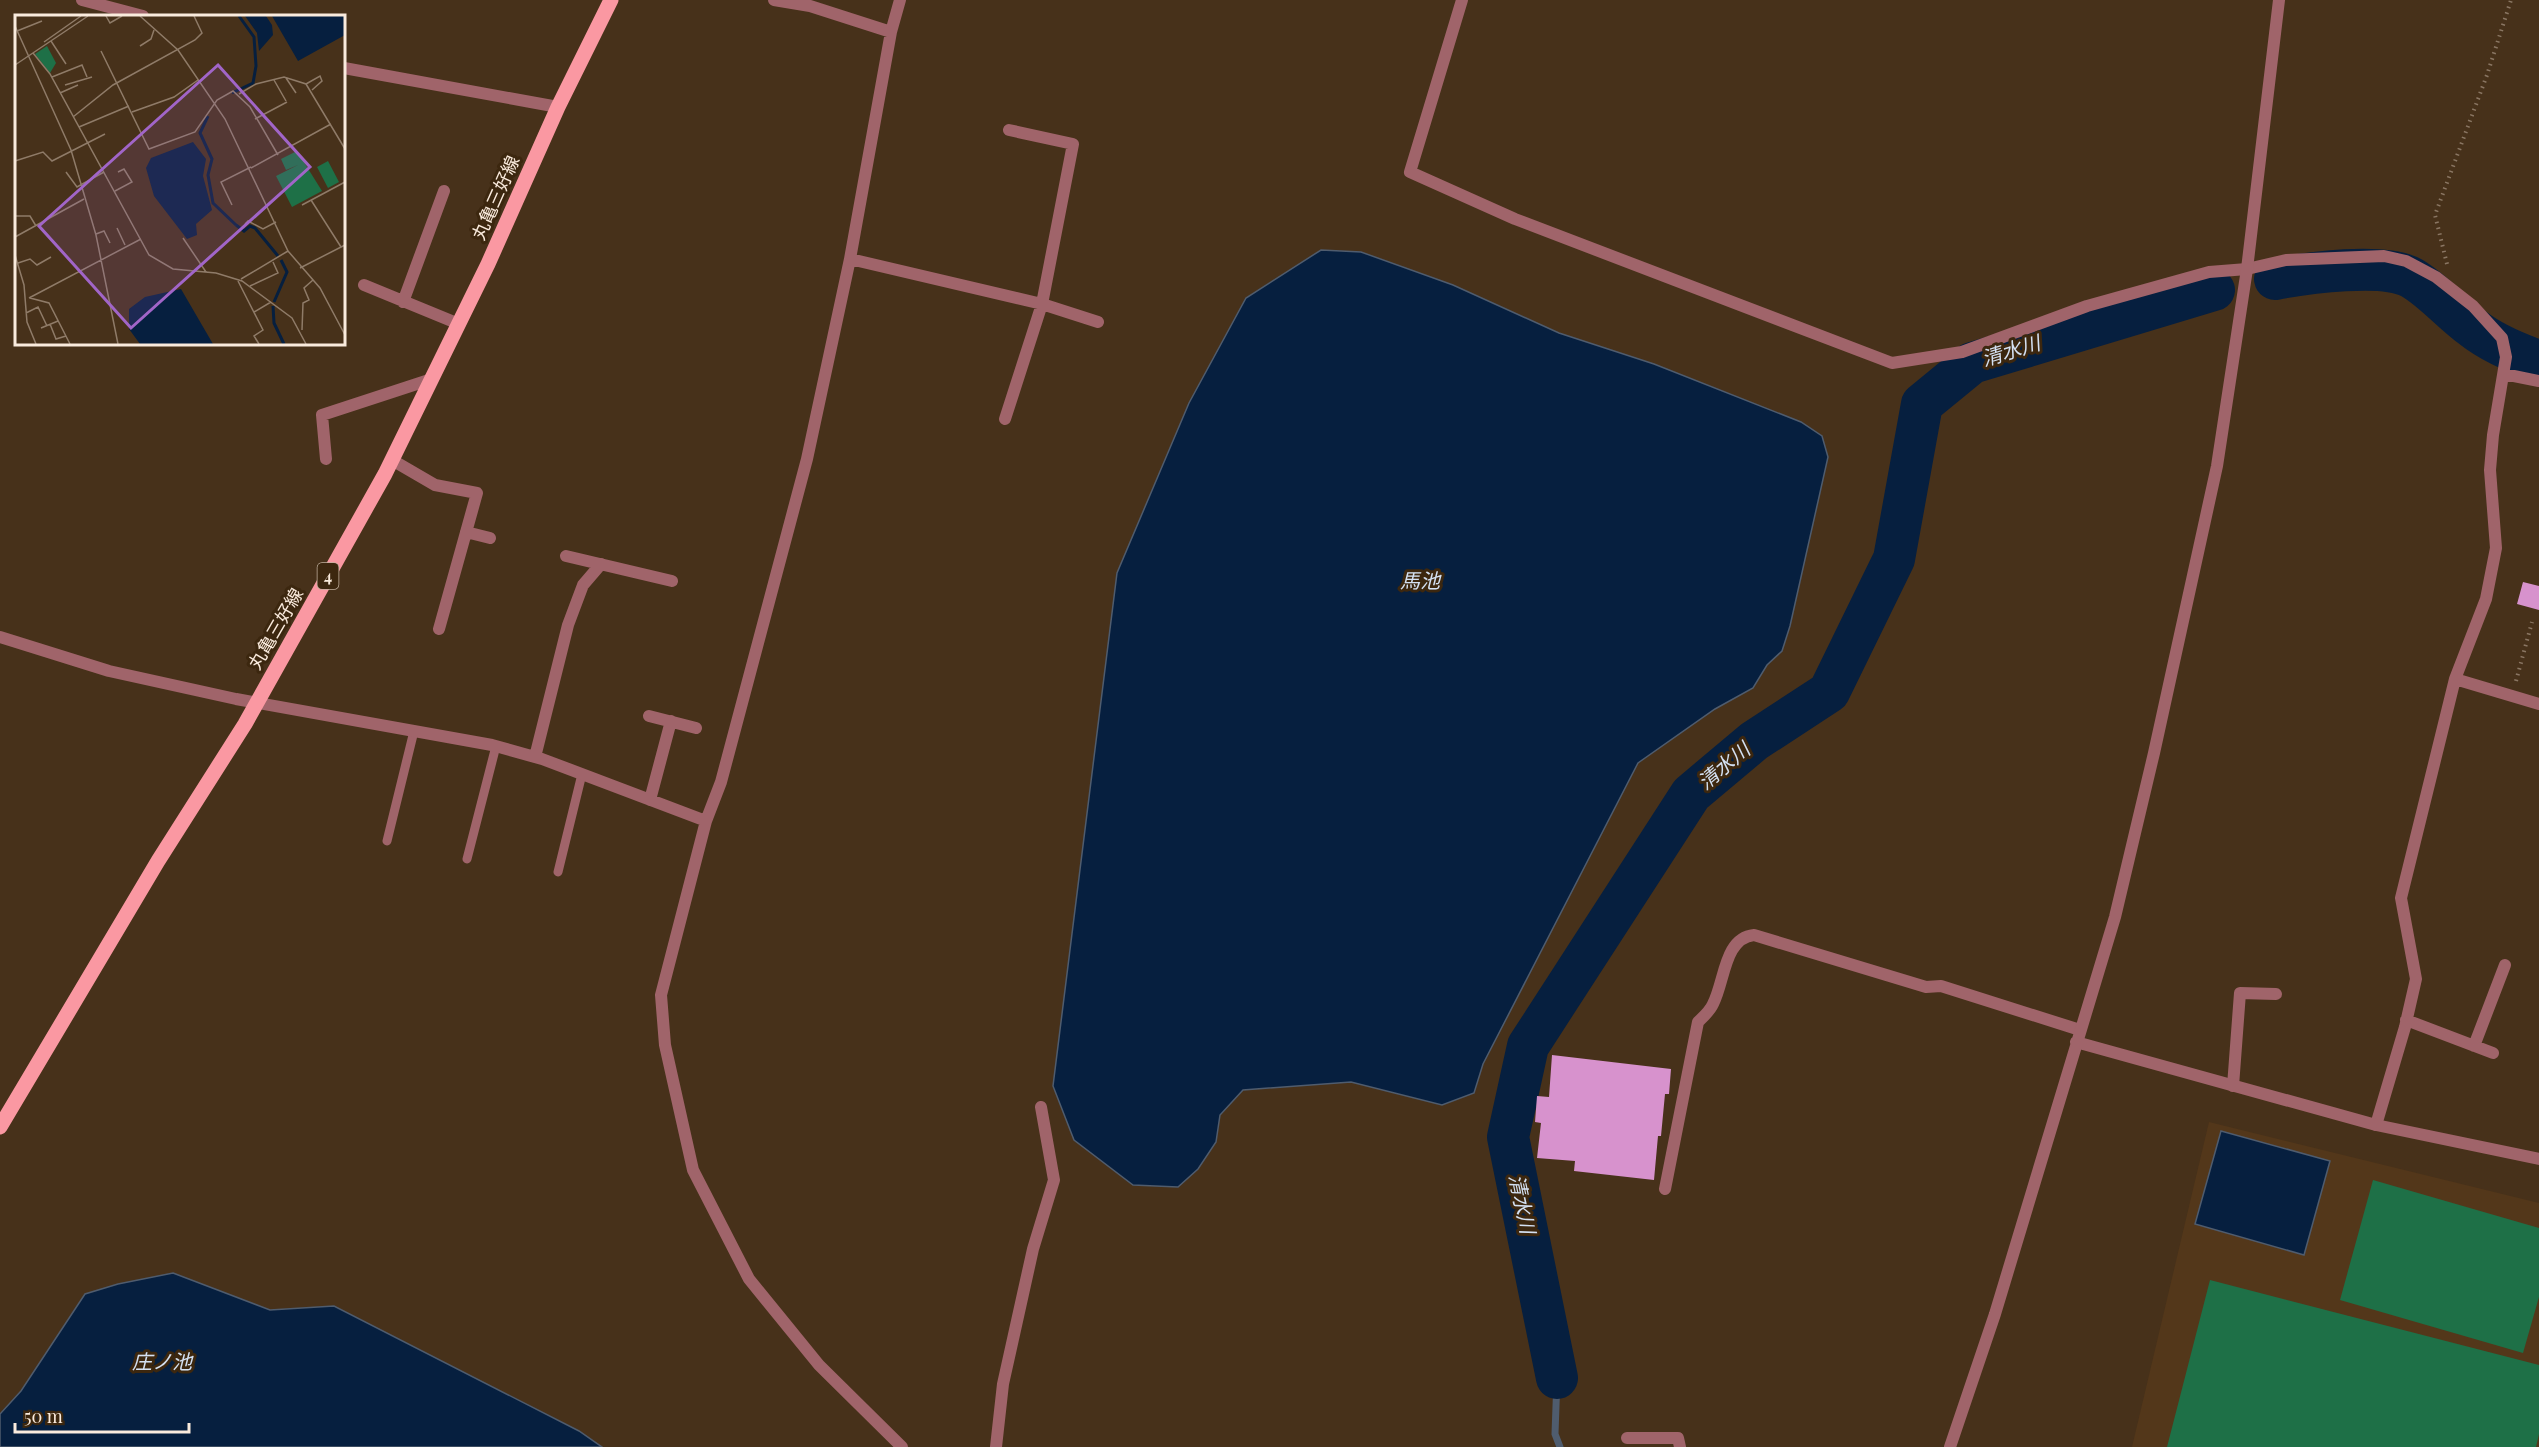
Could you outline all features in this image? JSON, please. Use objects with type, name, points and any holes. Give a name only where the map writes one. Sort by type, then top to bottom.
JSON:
[{"type":"main road","name":"丸亀三好線","points":[[0,1127],[158,861],[257,702],[392,460],[489,264],[558,107],[611,0]]},
{"type":"street","points":[[82,0],[139,15]]},
{"type":"street","points":[[774,0],[810,6],[891,32]]},
{"type":"street","points":[[900,0],[891,32],[850,259],[807,459],[721,782],[706,821],[661,995],[665,1046],[693,1170],[749,1279],[819,1365],[902,1447]]},
{"type":"street","points":[[1462,0],[1410,172],[1515,219],[1892,363],[1962,352],[2087,306],[2209,272],[2247,268],[2286,260],[2384,256],[2406,261],[2444,283],[2473,306],[2502,338],[2506,357],[2493,435],[2490,470],[2496,548],[2486,599],[2455,679],[2401,898],[2416,979],[2376,1125]]},
{"type":"street","points":[[1950,1447],[1995,1314],[2115,917],[2154,753],[2217,466],[2247,268],[2279,0]]},
{"type":"street","points":[[345,68],[558,107]]},
{"type":"street","points":[[1005,419],[1042,304],[1073,144],[1009,130]]},
{"type":"street","points":[[403,302],[444,191]]},
{"type":"street","points":[[850,259],[1042,304],[1098,322]]},
{"type":"street","points":[[364,285],[459,324]]},
{"type":"street","points":[[2504,374],[2539,381]]},
{"type":"street","points":[[326,459],[322,415],[432,379]]},
{"type":"street","points":[[392,460],[435,485],[477,493],[439,629]]},
{"type":"street","points":[[466,532],[490,538]]},
{"type":"street","points":[[567,556],[672,581]]},
{"type":"street","points":[[535,757],[568,625],[583,585],[602,564]]},
{"type":"street","points":[[0,637],[110,671],[257,702],[496,746],[535,757],[706,821]]},
{"type":"street","points":[[2455,679],[2539,704]]},
{"type":"street","points":[[648,716],[696,728]]},
{"type":"street","points":[[650,800],[671,721]]},
{"type":"street","points":[[1665,1188],[1698,1023],[1713,1005],[1734,946],[1744,936],[1754,935],[1926,987],[1941,986],[2078,1036],[2233,1086],[2376,1125],[2539,1159]]},
{"type":"street","points":[[2474,1046],[2505,965]]},
{"type":"street","points":[[2233,1086],[2240,993],[2276,994]]},
{"type":"street","points":[[2406,1020],[2493,1053]]},
{"type":"street","points":[[996,1447],[1003,1384],[1033,1249],[1054,1180],[1041,1107]]},
{"type":"street","points":[[1627,1438],[1678,1438],[1680,1447]]},
{"type":"lane","points":[[387,841],[414,731]]},
{"type":"lane","points":[[467,859],[496,746]]},
{"type":"lane","points":[[558,872],[582,774]]},
{"type":"path","points":[[2444,283],[2448,274],[2435,215],[2471,120],[2511,0]]},
{"type":"path","points":[[2512,696],[2532,622]]},
{"type":"shaded area","points":[[2209,1122],[2539,1203],[2539,1447],[2132,1447]]},
{"type":"green space","points":[[2373,1180],[2539,1228],[2539,1297],[2523,1353],[2340,1300]]},
{"type":"green space","points":[[2210,1280],[2539,1365],[2539,1434],[2536,1447],[2167,1447]]},
{"type":"water","name":"馬池","points":[[1321,250],[1361,252],[1453,285],[1559,333],[1654,364],[1801,422],[1822,436],[1828,457],[1790,626],[1782,651],[1767,665],[1753,688],[1715,709],[1638,763],[1483,1064],[1474,1093],[1442,1105],[1351,1082],[1243,1090],[1220,1115],[1216,1142],[1198,1169],[1178,1187],[1133,1185],[1074,1140],[1053,1086],[1117,573],[1189,403],[1246,298]]},
{"type":"water","points":[[2221,1131],[2330,1161],[2304,1255],[2195,1224]]},
{"type":"water","name":"庄ノ池","points":[[173,1273],[270,1310],[334,1306],[579,1431],[602,1447],[0,1447],[0,1414],[21,1391],[85,1294],[118,1284]]},
{"type":"building","points":[[2523,582],[2539,586],[2539,610],[2517,604]]},
{"type":"building","points":[[1552,1055],[1671,1069],[1669,1094],[1665,1094],[1661,1136],[1658,1136],[1654,1180],[1574,1171],[1575,1161],[1537,1158],[1541,1123],[1535,1122],[1537,1096],[1549,1097]]},
{"type":"waterway","name":"清水川","points":[[2275,279],[2345,270],[2399,273],[2420,283],[2480,333],[2513,351],[2539,361]]},
{"type":"waterway","name":"清水川","points":[[1557,1378],[1508,1137],[1528,1046],[1691,794],[1754,741],[1829,692],[1894,559],[1922,404],[1972,363],[2214,290]]},
{"type":"waterway","name":"清水川","points":[[1557,1378],[1555,1434],[1560,1447]]}]
